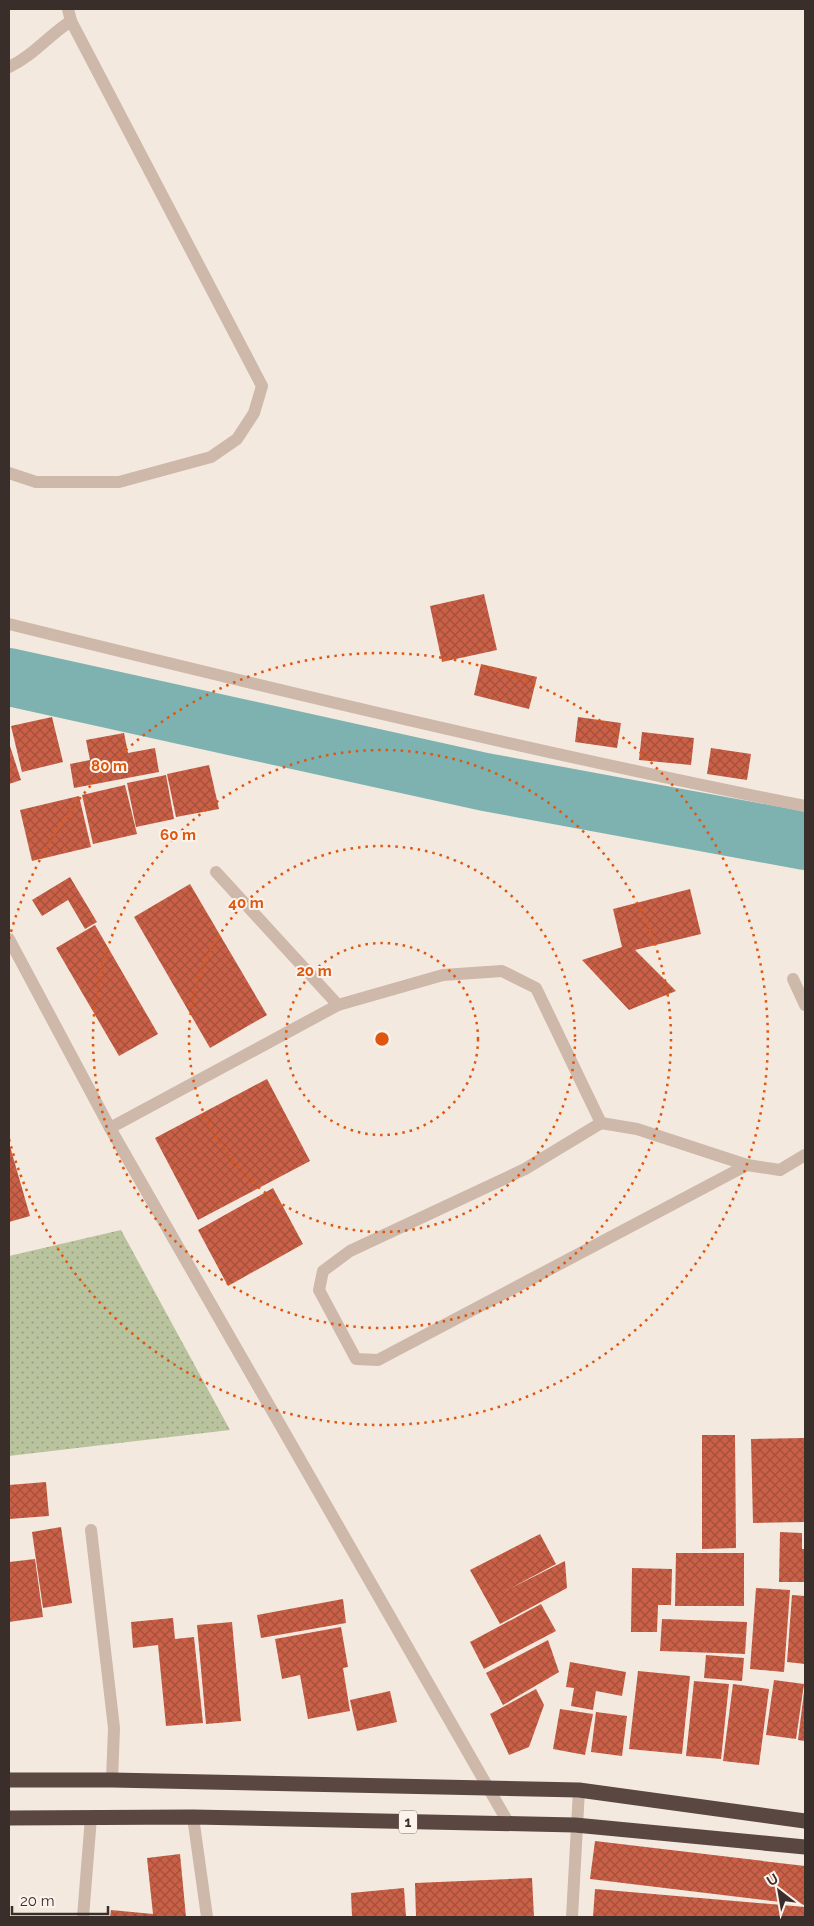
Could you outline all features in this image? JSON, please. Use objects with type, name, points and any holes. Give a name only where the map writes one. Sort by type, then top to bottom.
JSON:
[{"type":"highway","points":[[9,1780],[112,1780],[579,1790],[805,1821]]},
{"type":"highway","name":"1","points":[[9,1818],[193,1817],[576,1824],[805,1847]]},
{"type":"street","points":[[9,67],[23,61],[69,15],[262,386],[254,413],[237,439],[211,457],[119,482],[36,482],[9,473]]},
{"type":"street","points":[[9,624],[233,680],[636,772],[805,806]]},
{"type":"street","points":[[216,872],[338,1005]]},
{"type":"street","points":[[9,939],[110,1128],[509,1824]]},
{"type":"street","points":[[110,1128],[338,1005],[442,975],[502,971],[536,988],[601,1123]]},
{"type":"street","points":[[793,979],[805,1005]]},
{"type":"street","points":[[747,1165],[378,1360],[356,1359],[319,1290],[323,1271],[350,1251],[525,1169],[601,1123],[637,1128],[747,1165],[780,1170],[805,1156]]},
{"type":"street","points":[[91,1530],[114,1728],[112,1780]]},
{"type":"street","points":[[572,1917],[579,1790]]},
{"type":"street","points":[[83,1917],[90,1817]]},
{"type":"street","points":[[193,1817],[207,1917]]},
{"type":"green space","points":[[121,1230],[230,1430],[9,1456],[9,1256]]},
{"type":"building","points":[[484,594],[497,650],[442,662],[430,606]]},
{"type":"building","points":[[481,664],[537,677],[529,709],[474,695]]},
{"type":"building","points":[[52,717],[63,762],[22,772],[11,726]]},
{"type":"building","points":[[578,717],[621,723],[617,748],[575,742]]},
{"type":"building","points":[[642,732],[694,738],[691,765],[639,760]]},
{"type":"building","points":[[124,733],[128,753],[155,748],[159,772],[74,788],[70,764],[90,760],[86,740]]},
{"type":"building","points":[[9,743],[21,780],[9,784]]},
{"type":"building","points":[[711,748],[751,754],[747,780],[707,774]]},
{"type":"building","points":[[209,765],[219,809],[176,817],[167,774]]},
{"type":"building","points":[[166,775],[174,819],[136,827],[127,783]]},
{"type":"building","points":[[125,785],[137,834],[93,844],[82,795]]},
{"type":"building","points":[[79,796],[91,847],[32,861],[20,810]]},
{"type":"building","points":[[70,877],[97,922],[85,929],[68,900],[42,916],[32,900]]},
{"type":"building","points":[[190,884],[267,1015],[210,1048],[134,917]]},
{"type":"building","points":[[690,889],[701,934],[635,950],[676,991],[629,1010],[582,960],[622,947],[613,909]]},
{"type":"building","points":[[95,925],[158,1034],[119,1056],[56,948]]},
{"type":"building","points":[[267,1079],[310,1161],[198,1220],[155,1138]]},
{"type":"building","points":[[9,1143],[30,1216],[9,1222]]},
{"type":"building","points":[[273,1188],[303,1244],[228,1286],[198,1230]]},
{"type":"building","points":[[702,1435],[735,1435],[736,1548],[702,1549]]},
{"type":"building","points":[[805,1438],[805,1522],[753,1523],[751,1439]]},
{"type":"building","points":[[46,1482],[49,1516],[9,1519],[9,1485]]},
{"type":"building","points":[[61,1527],[72,1603],[43,1608],[32,1532]]},
{"type":"building","points":[[780,1532],[802,1533],[802,1549],[805,1549],[805,1582],[779,1582]]},
{"type":"building","points":[[540,1534],[556,1564],[505,1591],[565,1561],[567,1588],[500,1624],[470,1570]]},
{"type":"building","points":[[676,1553],[744,1553],[744,1606],[675,1606]]},
{"type":"building","points":[[35,1559],[43,1617],[9,1622],[9,1562]]},
{"type":"building","points":[[632,1568],[672,1569],[671,1605],[658,1605],[657,1632],[631,1632]]},
{"type":"building","points":[[756,1588],[790,1590],[784,1672],[750,1669]]},
{"type":"building","points":[[792,1595],[805,1596],[805,1664],[787,1662]]},
{"type":"building","points":[[343,1599],[346,1623],[261,1638],[257,1615]]},
{"type":"building","points":[[541,1604],[556,1631],[484,1669],[470,1642]]},
{"type":"building","points":[[173,1618],[175,1639],[194,1637],[203,1723],[166,1726],[158,1645],[133,1648],[131,1622]]},
{"type":"building","points":[[662,1619],[747,1622],[745,1654],[660,1651]]},
{"type":"building","points":[[232,1622],[241,1721],[206,1724],[197,1625]]},
{"type":"building","points":[[341,1627],[348,1667],[343,1668],[350,1711],[308,1719],[300,1675],[282,1679],[275,1639]]},
{"type":"building","points":[[548,1640],[559,1672],[503,1705],[486,1673]]},
{"type":"building","points":[[706,1655],[744,1658],[742,1681],[704,1678]]},
{"type":"building","points":[[570,1662],[626,1672],[622,1696],[596,1691],[593,1710],[571,1706],[574,1688],[566,1687]]},
{"type":"building","points":[[638,1671],[690,1676],[682,1754],[629,1749]]},
{"type":"building","points":[[774,1680],[804,1684],[796,1739],[766,1735]]},
{"type":"building","points":[[694,1681],[729,1684],[721,1759],[686,1756]]},
{"type":"building","points":[[733,1684],[769,1689],[759,1765],[723,1761]]},
{"type":"building","points":[[536,1689],[544,1705],[529,1747],[509,1755],[490,1714]]},
{"type":"building","points":[[390,1691],[397,1722],[357,1731],[350,1700]]},
{"type":"building","points":[[805,1692],[805,1741],[798,1740]]},
{"type":"building","points":[[560,1709],[593,1714],[585,1755],[553,1749]]},
{"type":"building","points":[[596,1712],[627,1716],[622,1756],[591,1752]]},
{"type":"building","points":[[595,1841],[805,1866],[805,1905],[590,1879]]},
{"type":"building","points":[[180,1854],[186,1917],[110,1917],[111,1910],[153,1914],[147,1858]]},
{"type":"building","points":[[532,1878],[534,1917],[416,1917],[415,1883]]},
{"type":"building","points":[[404,1888],[406,1917],[352,1917],[351,1893]]},
{"type":"building","points":[[595,1889],[805,1907],[805,1917],[593,1917]]},
{"type":"waterway","points":[[9,677],[485,782],[805,841]]}]
